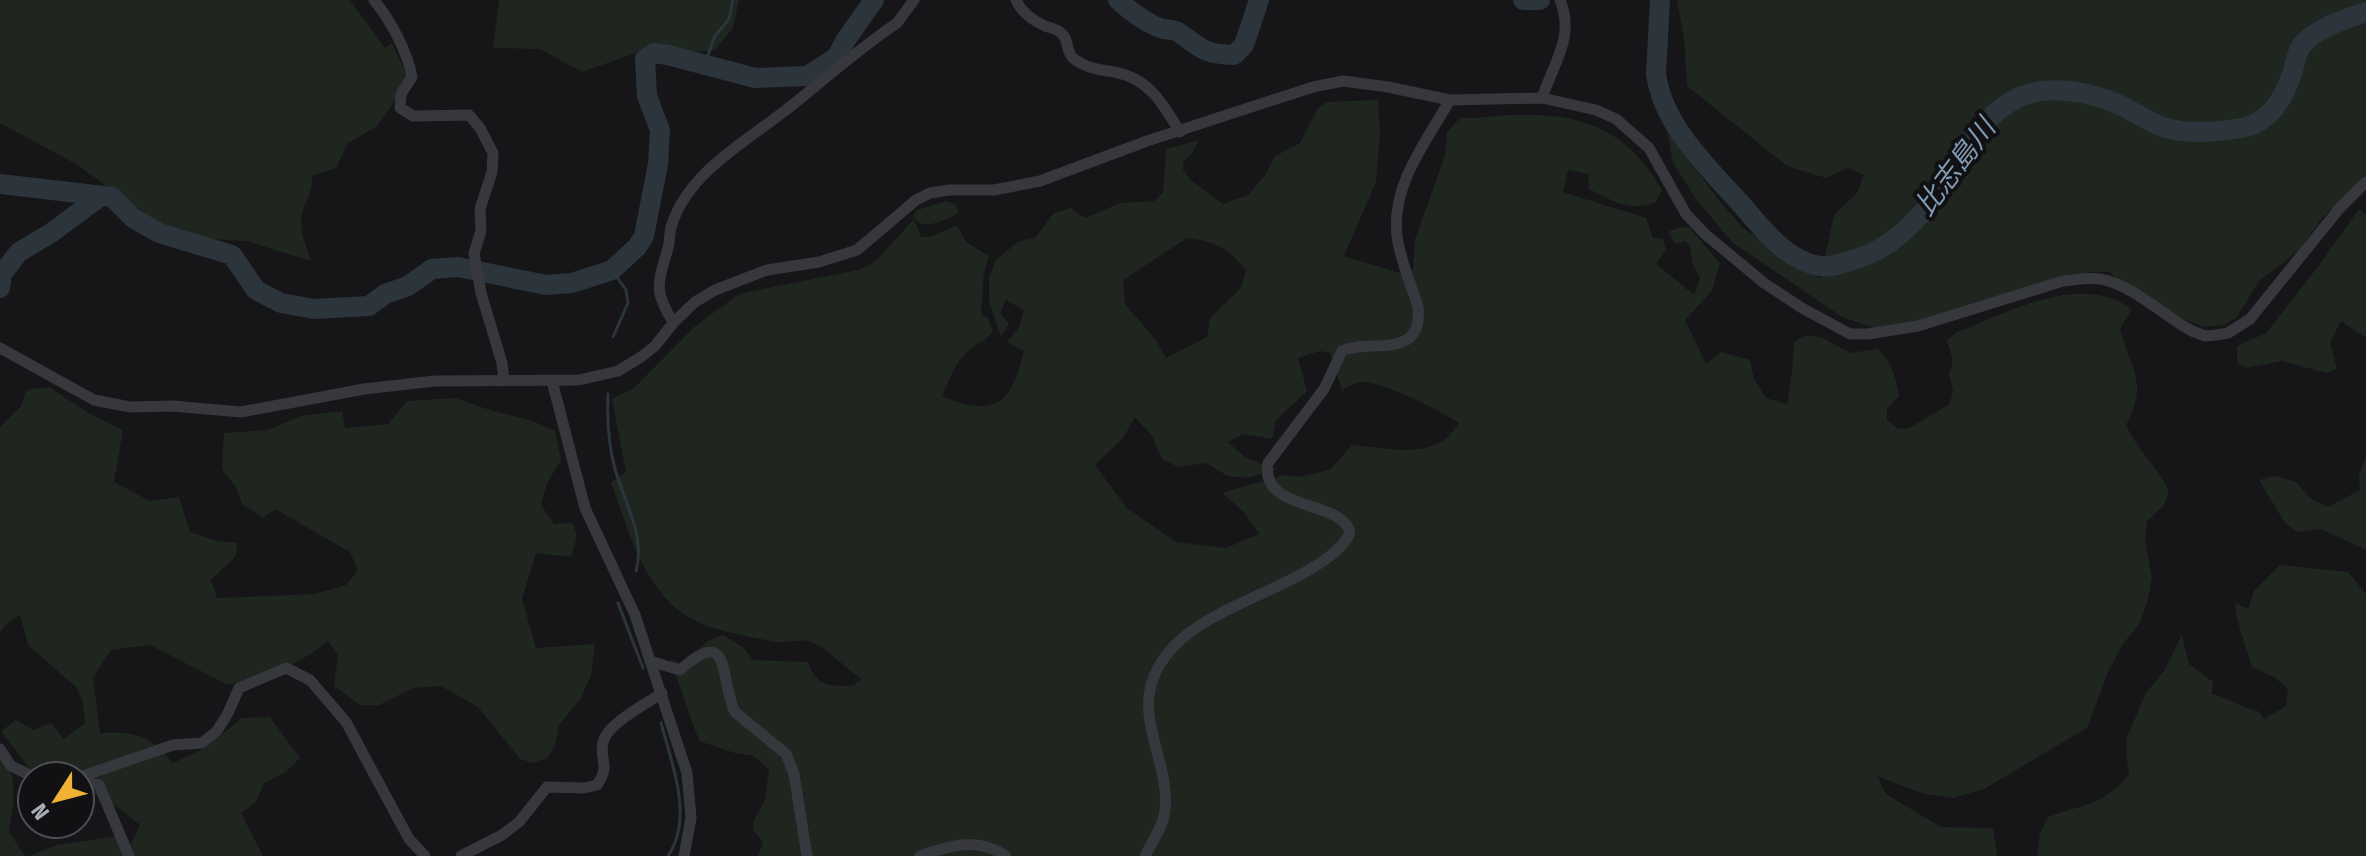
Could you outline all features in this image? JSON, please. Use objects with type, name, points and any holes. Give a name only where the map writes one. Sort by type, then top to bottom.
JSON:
[{"type":"street","points":[[374,0],[384,13],[410,66],[412,77],[401,94],[400,108],[413,116],[469,115],[493,153],[492,172],[480,209],[481,231],[474,253],[504,381]]},
{"type":"street","points":[[673,322],[663,306],[657,284],[669,245],[671,226],[698,180],[897,23],[914,0]]},
{"type":"street","points":[[1016,0],[1036,21],[1061,32],[1073,58],[1096,70],[1117,72],[1139,80],[1156,93],[1180,132]]},
{"type":"street","points":[[1542,98],[1567,35],[1566,14],[1560,0]]},
{"type":"street","points":[[0,348],[94,400],[130,407],[172,406],[241,412],[325,395],[435,381],[579,380],[618,371],[655,346],[673,322],[695,302],[740,279],[767,270],[819,262],[857,250],[916,200],[930,193],[994,190],[1040,181],[1127,148],[1313,87],[1343,81],[1450,100],[1542,98],[1596,110],[1616,119],[1649,148],[1686,214],[1705,234],[1764,283],[1811,314],[1850,334],[1918,326],[2063,281],[2085,278],[2118,285],[2205,336],[2228,333],[2250,319],[2339,209],[2366,182]]},
{"type":"street","points":[[1145,856],[1165,812],[1165,794],[1149,721],[1148,699],[1158,668],[1170,650],[1192,630],[1300,576],[1333,554],[1350,533],[1346,523],[1338,517],[1294,501],[1271,485],[1268,463],[1324,389],[1342,351],[1352,347],[1389,347],[1414,330],[1418,307],[1399,247],[1397,208],[1406,176],[1450,100]]},
{"type":"street","points":[[552,381],[585,508],[635,615],[691,791],[691,818],[684,856]]},
{"type":"street","points":[[650,661],[680,670],[698,654],[709,651],[721,660],[735,712],[786,754],[794,774],[807,856]]},
{"type":"street","points":[[96,774],[173,745],[202,743],[217,731],[239,688],[286,668],[310,680],[346,722],[409,839],[425,856]]},
{"type":"street","points":[[461,856],[510,828],[547,787],[584,788],[597,785],[606,767],[603,743],[609,730],[662,693]]},
{"type":"street","points":[[0,749],[16,768]]},
{"type":"street","points":[[96,784],[129,856]]},
{"type":"street","points":[[920,856],[969,843],[987,845],[1006,856]]},
{"type":"shaded area","points":[[0,0],[350,0],[385,48],[392,43],[407,76],[376,127],[348,143],[336,168],[312,176],[301,221],[311,261],[246,241],[209,239],[161,225],[76,164],[0,123]]},
{"type":"shaded area","points":[[499,0],[739,0],[733,28],[714,51],[636,53],[582,72],[540,49],[493,48]]},
{"type":"shaded area","points":[[1677,0],[2366,0],[2366,178],[2323,217],[2298,251],[2260,280],[2236,318],[2224,325],[2204,327],[2136,300],[2110,272],[2089,272],[1906,325],[1874,328],[1842,317],[1732,242],[1696,199],[1673,163],[1667,131],[1743,228],[1820,279],[1834,215],[1857,193],[1864,175],[1848,168],[1826,178],[1787,166],[1687,86],[1684,38]]},
{"type":"shaded area","points":[[1378,100],[1380,130],[1376,182],[1344,256],[1400,273],[1413,270],[1415,239],[1445,156],[1447,132],[1461,117],[1558,117],[1579,121],[1616,138],[1632,151],[1662,190],[1656,202],[1638,206],[1622,204],[1589,189],[1588,174],[1568,170],[1563,192],[1646,218],[1653,238],[1663,239],[1666,250],[1656,264],[1694,295],[1700,278],[1692,263],[1690,247],[1685,241],[1675,244],[1668,232],[1689,227],[1720,263],[1712,291],[1685,320],[1706,364],[1721,352],[1750,360],[1754,379],[1766,398],[1787,404],[1794,342],[1805,335],[1823,338],[1850,353],[1877,349],[1887,359],[1899,396],[1887,409],[1887,420],[1898,429],[1909,428],[1950,404],[1953,390],[1949,375],[1953,360],[1947,341],[1955,333],[2044,299],[2067,295],[2090,294],[2111,298],[2132,309],[2120,329],[2137,387],[2133,410],[2126,425],[2169,490],[2164,505],[2147,521],[2145,540],[2152,578],[2147,603],[2139,624],[2123,644],[2109,670],[2087,728],[1984,789],[1953,798],[1924,794],[1877,776],[1886,794],[1941,827],[1993,828],[1997,856],[758,856],[763,842],[753,830],[754,820],[765,800],[769,770],[754,756],[699,741],[670,659],[682,664],[709,640],[723,635],[744,648],[753,660],[808,662],[815,676],[824,683],[853,686],[862,679],[813,643],[770,641],[717,629],[681,612],[666,598],[642,563],[611,482],[626,472],[612,399],[634,388],[694,327],[739,294],[858,270],[875,262],[914,219],[921,237],[929,237],[957,225],[966,242],[989,256],[984,272],[981,314],[988,318],[993,331],[963,356],[942,396],[976,406],[998,402],[1007,394],[1019,369],[1024,351],[1007,342],[1019,327],[1024,310],[1006,300],[1000,313],[1009,324],[1001,337],[989,301],[989,278],[996,260],[1019,241],[1035,238],[1054,213],[1071,208],[1085,218],[1120,203],[1154,201],[1163,193],[1166,149],[1199,140],[1183,162],[1183,170],[1193,182],[1223,204],[1248,195],[1265,175],[1275,156],[1300,143],[1318,108],[1327,102]],"holes":[[[1187,238],[1220,247],[1246,270],[1241,288],[1210,318],[1207,337],[1166,358],[1156,340],[1125,304],[1123,280]],[[1320,351],[1330,353],[1342,390],[1353,384],[1369,382],[1425,404],[1459,423],[1446,438],[1426,448],[1401,450],[1352,445],[1330,470],[1298,477],[1284,475],[1222,493],[1243,511],[1259,534],[1226,548],[1176,542],[1127,508],[1095,465],[1123,438],[1135,417],[1152,436],[1162,459],[1178,467],[1206,463],[1228,476],[1248,478],[1278,469],[1246,458],[1228,442],[1243,434],[1272,439],[1276,420],[1307,391],[1298,358]]]},
{"type":"shaded area","points":[[947,201],[956,205],[958,213],[930,224],[920,224],[913,216],[917,210]]},
{"type":"shaded area","points":[[2359,209],[2366,215],[2366,338],[2341,321],[2330,343],[2337,369],[2326,373],[2282,361],[2246,368],[2237,362],[2237,346],[2266,333]]},
{"type":"shaded area","points":[[49,387],[90,414],[123,430],[114,482],[150,501],[179,497],[190,532],[217,541],[237,543],[236,556],[211,580],[217,598],[315,594],[346,585],[358,570],[350,552],[275,509],[263,518],[242,504],[237,489],[222,469],[224,433],[268,430],[300,416],[342,411],[345,428],[388,424],[407,401],[455,398],[533,421],[555,431],[561,460],[547,483],[541,505],[554,524],[573,523],[577,536],[571,557],[536,553],[522,599],[536,648],[595,644],[591,675],[581,698],[559,725],[555,746],[547,758],[533,763],[520,759],[478,707],[441,686],[413,688],[379,705],[360,705],[334,686],[338,655],[328,641],[306,657],[281,669],[228,685],[150,645],[111,650],[93,678],[100,733],[133,734],[149,740],[173,763],[205,748],[242,718],[270,717],[300,758],[286,772],[264,783],[256,802],[241,813],[263,856],[28,856],[57,845],[117,836],[130,846],[140,825],[96,795],[96,760],[23,760],[1,731],[16,720],[34,730],[51,723],[64,739],[85,723],[83,703],[77,688],[28,645],[20,615],[6,624],[0,633],[0,427],[21,406],[26,390]]},
{"type":"shaded area","points":[[2366,456],[2366,550],[2321,529],[2297,532],[2285,523],[2259,480],[2275,476],[2296,482],[2310,498],[2328,507],[2360,490],[2359,475]]},
{"type":"shaded area","points":[[2280,565],[2348,572],[2366,594],[2366,856],[2037,856],[2040,833],[2048,817],[2101,798],[2129,774],[2127,737],[2146,693],[2164,671],[2182,635],[2189,664],[2213,682],[2212,694],[2258,711],[2264,719],[2286,706],[2288,689],[2274,677],[2252,667],[2235,603],[2248,609],[2254,591]]},
{"type":"shaded area","points":[[0,751],[13,780],[9,832],[25,856],[0,856]]},
{"type":"waterway","points":[[714,67],[708,55],[715,36],[729,19],[733,0]]},
{"type":"waterway","name":"比志島川","points":[[0,184],[112,197],[133,218],[159,233],[232,255],[256,290],[281,303],[314,309],[369,306],[385,294],[408,286],[432,269],[458,267],[546,285],[572,283],[612,270],[637,247],[644,236],[658,164],[660,130],[647,96],[645,59],[654,53],[668,55],[755,78],[807,76],[837,57],[874,0]]},
{"type":"waterway","name":"比志島川","points":[[1118,0],[1148,23],[1174,30],[1203,49],[1234,55],[1244,45],[1259,0]]},
{"type":"waterway","name":"比志島川","points":[[1523,0],[1540,0]]},
{"type":"waterway","name":"比志島川","points":[[1660,0],[1656,74],[1660,93],[1677,128],[1701,160],[1776,242],[1796,258],[1824,266],[1872,253],[1912,224],[1934,199],[1989,119],[2020,97],[2044,91],[2071,91],[2109,100],[2173,130],[2202,132],[2241,128],[2260,121],[2280,101],[2300,48],[2308,39],[2332,25],[2366,12]]},
{"type":"waterway","points":[[0,288],[2,274],[19,252],[101,196]]},
{"type":"waterway","points":[[612,270],[626,290],[628,303],[613,337]]},
{"type":"waterway","points":[[608,394],[608,432],[613,460],[636,532],[636,571]]},
{"type":"waterway","points":[[618,603],[643,668]]},
{"type":"waterway","points":[[661,723],[675,773],[680,808],[676,841],[668,856]]}]
